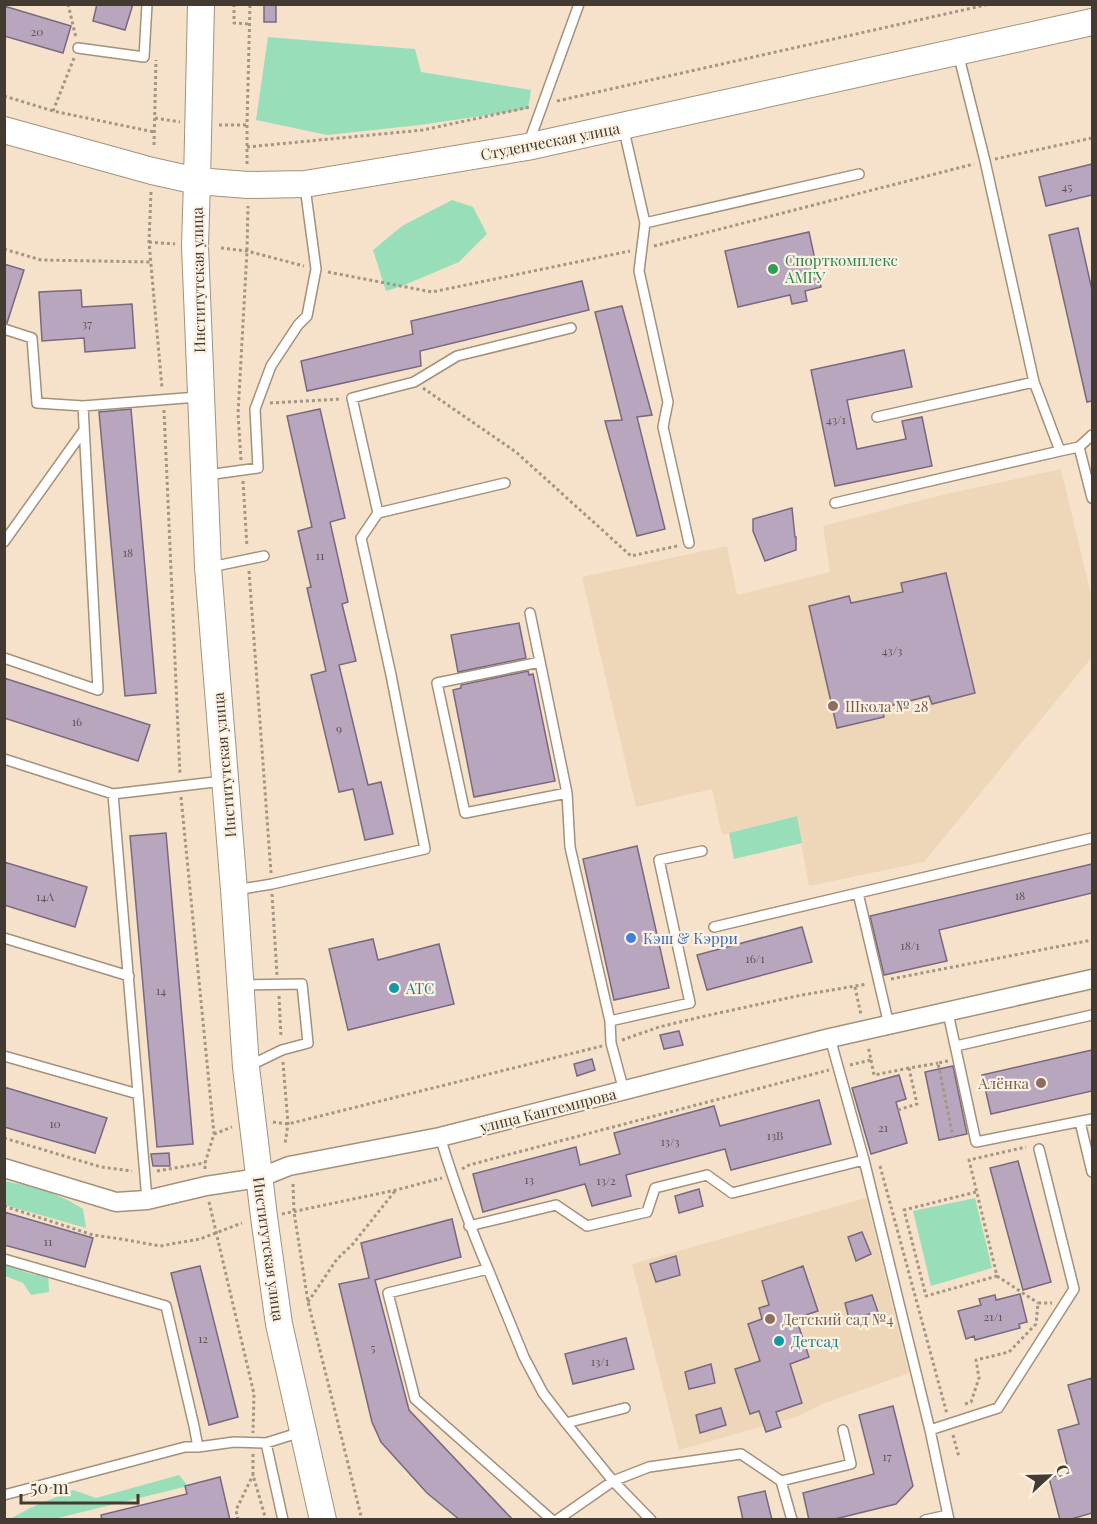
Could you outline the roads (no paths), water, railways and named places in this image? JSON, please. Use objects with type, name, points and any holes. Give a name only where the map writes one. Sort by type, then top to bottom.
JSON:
[{"type":"main road","name":"Институтская улица","points":[[198,6],[198,181],[195,246],[208,567],[246,1067],[279,1324],[323,1520]]},
{"type":"main road","name":"Студенческая улица","points":[[4,130],[152,171],[198,181],[248,185],[305,184],[527,147],[1092,22]]},
{"type":"street","name":"улица Кантемирова","points":[[4,1168],[116,1202],[147,1200],[206,1186],[259,1178],[289,1166],[440,1137],[830,1038],[1092,980]]},
{"type":"lane","points":[[78,48],[144,57],[147,4]]},
{"type":"lane","points":[[527,147],[579,4]]},
{"type":"lane","points":[[958,53],[985,161],[1034,382],[1060,452]]},
{"type":"lane","points":[[623,126],[645,223],[639,271],[668,402],[663,427],[689,543]]},
{"type":"lane","points":[[645,223],[859,174]]},
{"type":"lane","points":[[204,476],[258,468],[255,409],[271,366],[298,325],[307,316],[316,270],[305,184]]},
{"type":"lane","points":[[378,513],[352,398],[414,382],[458,356],[571,328]]},
{"type":"lane","points":[[4,329],[32,338],[37,403],[83,406],[201,396]]},
{"type":"lane","points":[[877,417],[1034,382]]},
{"type":"lane","points":[[4,658],[98,690],[83,406]]},
{"type":"lane","points":[[4,542],[84,429]]},
{"type":"lane","points":[[835,503],[1079,447],[1092,435]]},
{"type":"lane","points":[[1079,447],[1092,498]]},
{"type":"lane","points":[[234,890],[272,884],[425,849],[361,538],[378,513],[505,483]]},
{"type":"lane","points":[[208,567],[264,556]]},
{"type":"lane","points":[[530,614],[567,793],[570,847],[610,1021],[611,1043],[624,1091]]},
{"type":"lane","points":[[540,662],[437,683],[465,813],[567,793]]},
{"type":"lane","points":[[4,759],[113,794],[226,781]]},
{"type":"lane","points":[[113,794],[147,1200]]},
{"type":"lane","points":[[714,927],[1092,838]]},
{"type":"lane","points":[[610,1021],[690,1004],[659,860],[702,851]]},
{"type":"lane","points":[[858,892],[889,1025]]},
{"type":"lane","points":[[4,938],[129,976]]},
{"type":"lane","points":[[241,985],[302,984],[308,1043],[282,1050],[246,1067]]},
{"type":"lane","points":[[948,1013],[976,1142],[1092,1119]]},
{"type":"lane","points":[[956,1046],[1092,1015]]},
{"type":"lane","points":[[830,1038],[864,1160],[930,1430],[948,1517],[926,1520]]},
{"type":"lane","points":[[4,1056],[138,1094]]},
{"type":"lane","points":[[1080,1122],[1092,1172]]},
{"type":"lane","points":[[440,1137],[469,1226],[524,1357],[543,1393],[612,1481],[651,1520]]},
{"type":"lane","points":[[930,1430],[998,1408],[1074,1289],[1039,1149]]},
{"type":"lane","points":[[469,1226],[556,1205],[587,1226],[647,1212],[655,1188],[707,1175],[732,1193],[864,1160]]},
{"type":"lane","points":[[4,1259],[166,1306],[198,1447]]},
{"type":"lane","points":[[488,1269],[388,1293],[415,1399],[552,1520]]},
{"type":"lane","points":[[567,1424],[625,1408]]},
{"type":"lane","points":[[782,1481],[851,1464],[843,1430]]},
{"type":"lane","points":[[4,1495],[185,1447],[234,1442],[266,1443],[303,1431]]},
{"type":"lane","points":[[266,1443],[283,1520]]},
{"type":"lane","points":[[557,1520],[612,1481],[649,1467],[741,1455],[782,1481],[792,1520]]},
{"type":"place","name":"Спорткомплекс АМГУ","points":[[773,269]]},
{"type":"place","name":"Школа № 28","points":[[833,706]]},
{"type":"place","name":"Кэш & Кэрри","points":[[631,938]]},
{"type":"place","name":"АТС","points":[[394,988]]},
{"type":"place","name":"Алёнка","points":[[1041,1083]]},
{"type":"place","name":"Детский сад №4","points":[[770,1319]]},
{"type":"place","name":"Детсад","points":[[779,1341]]}]
